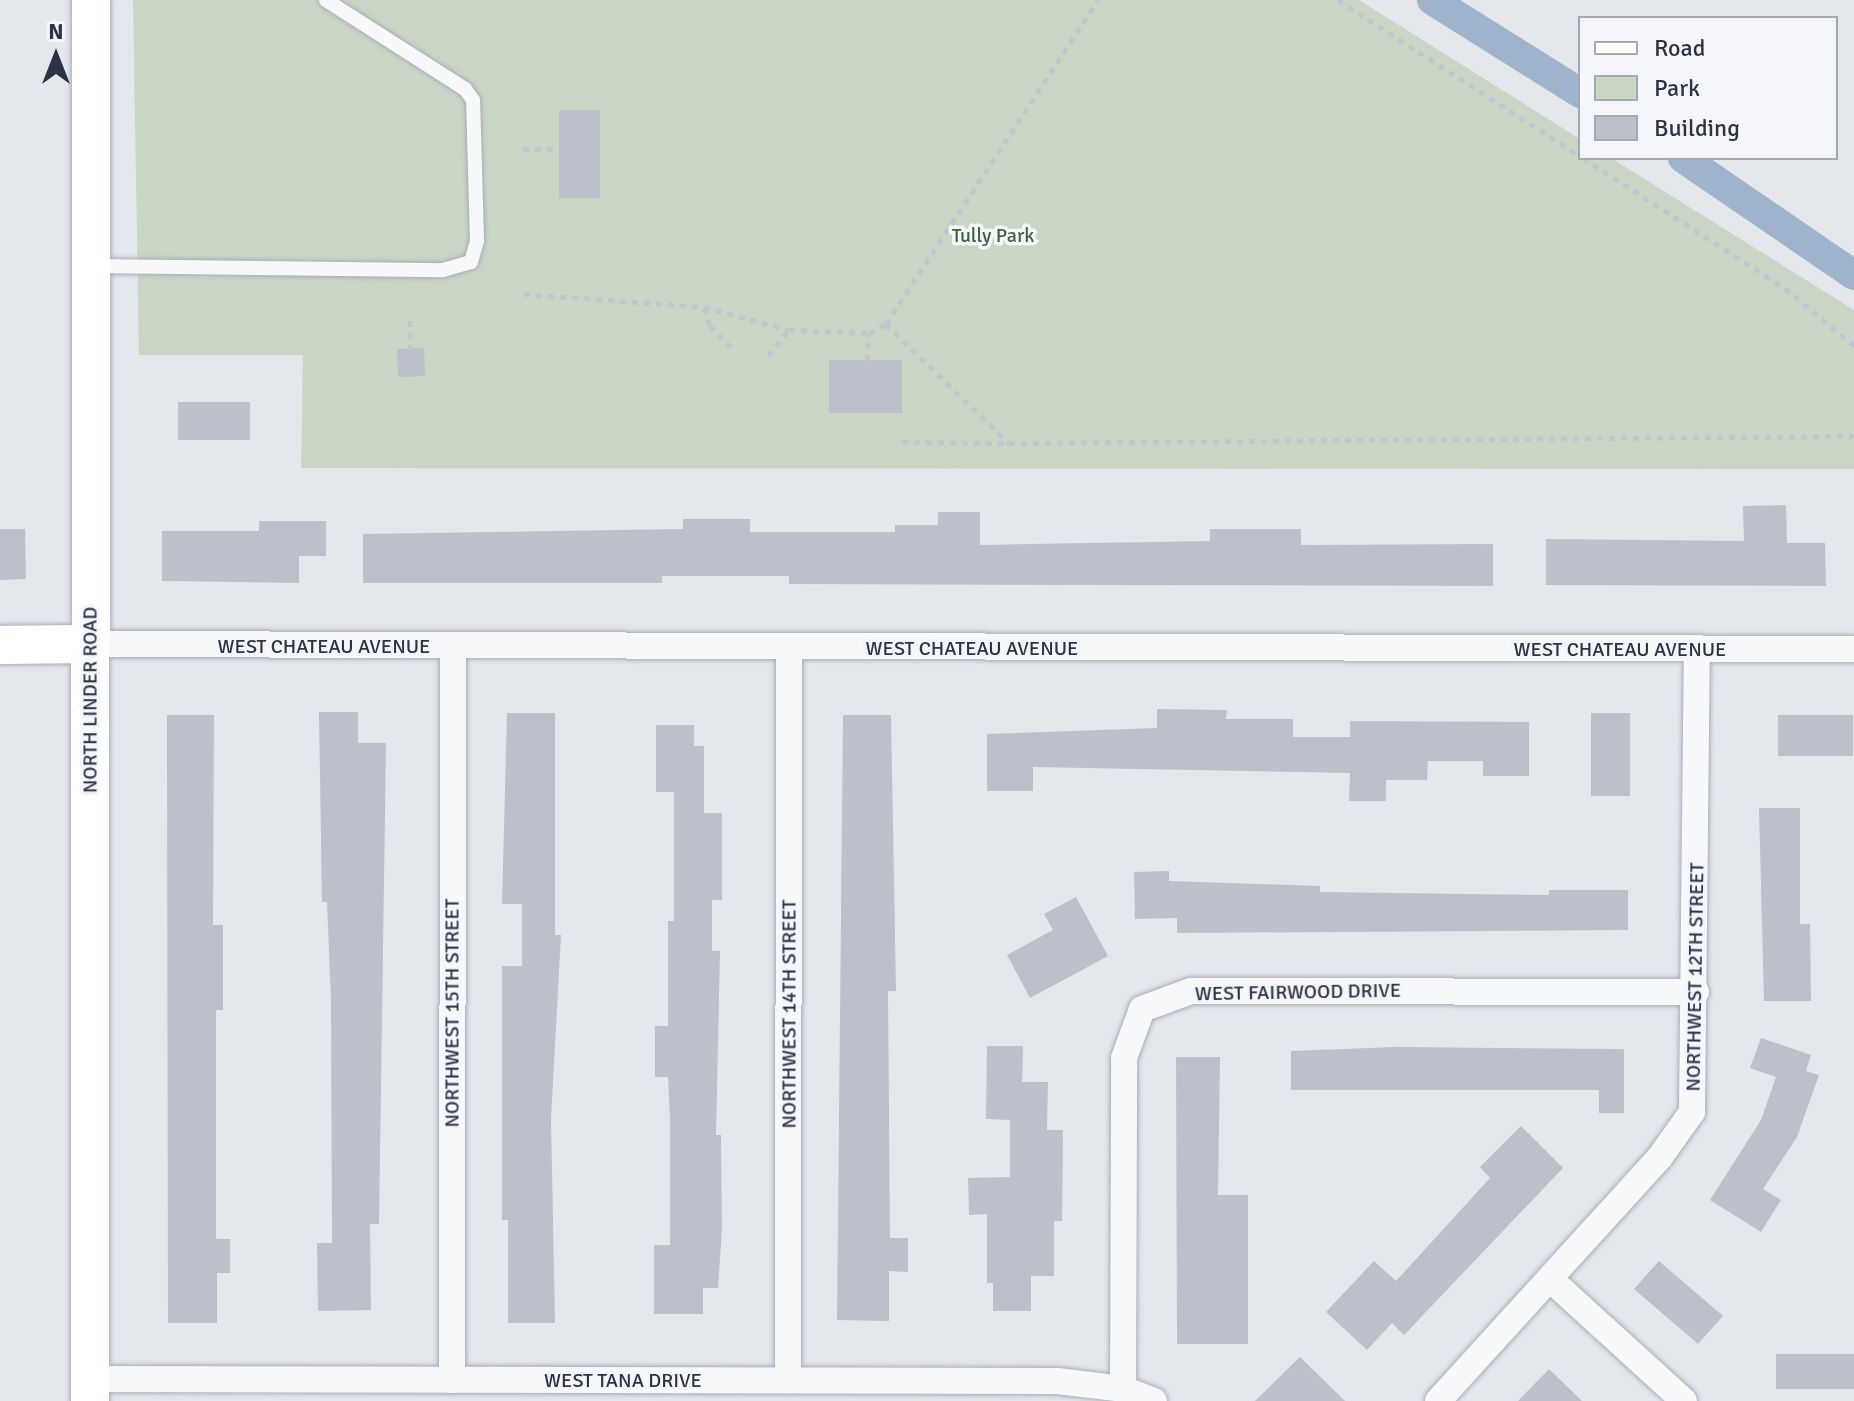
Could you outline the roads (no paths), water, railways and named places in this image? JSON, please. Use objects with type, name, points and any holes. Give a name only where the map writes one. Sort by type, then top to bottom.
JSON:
[{"type":"main road","name":"NORTH LINDER ROAD","points":[[90,1390],[91,0]]},
{"type":"main road","points":[[0,645],[89,644]]},
{"type":"street","name":"WEST CHATEAU AVENUE","points":[[89,644],[1854,649]]},
{"type":"street","name":"NORTHWEST 15TH STREET","points":[[452,1380],[453,647]]},
{"type":"street","name":"NORTHWEST 14TH STREET","points":[[788,1380],[789,647]]},
{"type":"street","name":"NORTHWEST 12TH STREET","points":[[1438,1401],[1660,1157],[1692,1112],[1696,992],[1697,649]]},
{"type":"street","name":"WEST FAIRWOOD DRIVE","points":[[1123,1389],[1124,1058],[1142,1009],[1191,991],[1696,992]]},
{"type":"street","points":[[1550,1279],[1684,1401]]},
{"type":"street","name":"WEST TANA DRIVE","points":[[90,1390],[452,1380],[788,1380],[956,1391],[1057,1381],[1123,1389],[1154,1401]]},
{"type":"lane","points":[[93,266],[443,270],[471,262],[477,241],[473,100],[465,89],[326,0]]},
{"type":"waterway","points":[[1432,0],[1578,92]]},
{"type":"waterway","points":[[1686,160],[1854,275]]},
{"type":"park label","name":"Tully Park","points":[[993,235]]}]
